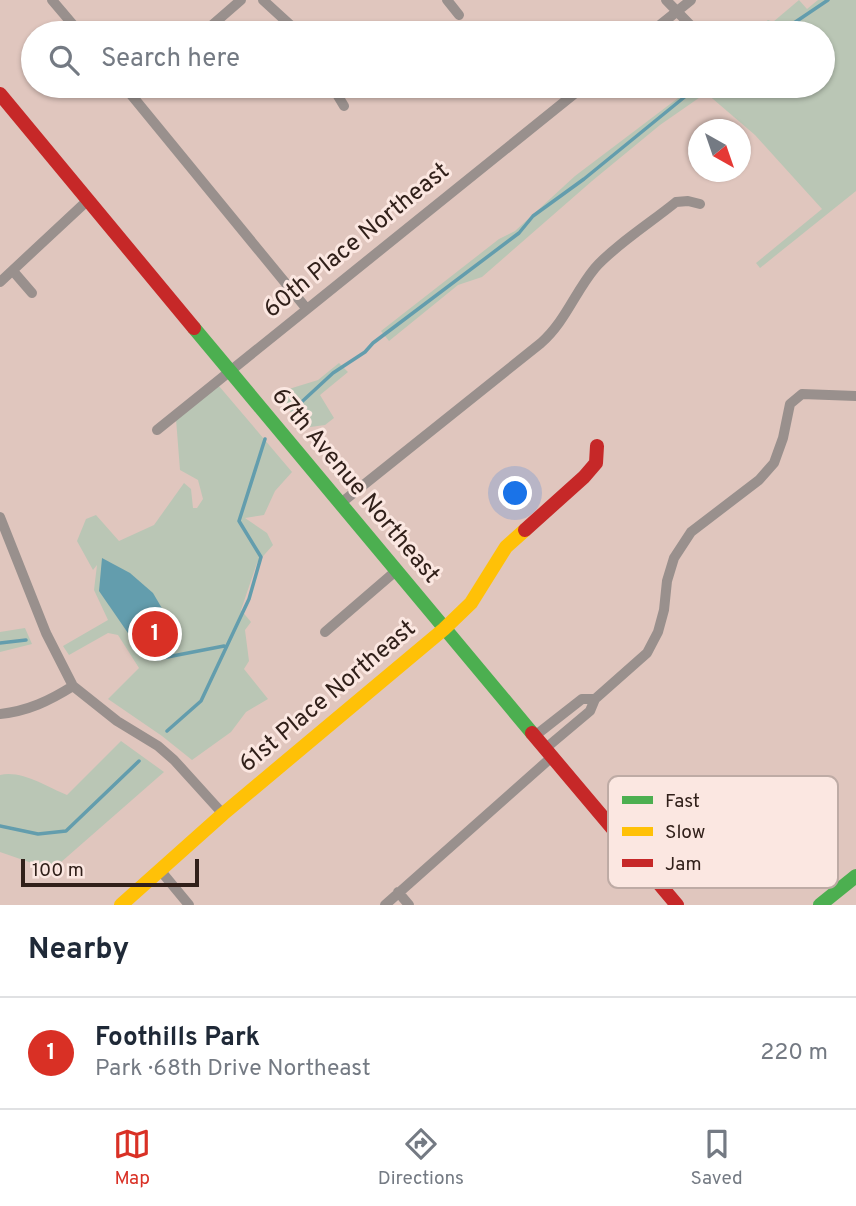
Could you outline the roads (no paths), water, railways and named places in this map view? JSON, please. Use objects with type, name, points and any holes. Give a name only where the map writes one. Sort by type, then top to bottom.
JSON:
[{"type":"street","points":[[52,0],[70,21]]},
{"type":"street","points":[[217,21],[240,0]]},
{"type":"street","points":[[263,0],[286,21]]},
{"type":"street","points":[[447,0],[459,15]]},
{"type":"street","points":[[666,0],[687,21]]},
{"type":"street","points":[[665,21],[691,0]]},
{"type":"street","name":"67th Avenue Northeast","points":[[0,94],[444,629],[608,822]]},
{"type":"street","points":[[135,98],[306,308]]},
{"type":"street","points":[[339,98],[344,106]]},
{"type":"street","name":"60th Place Northeast","points":[[157,430],[569,98]]},
{"type":"street","points":[[0,282],[87,201]]},
{"type":"street","points":[[341,503],[548,337],[596,267],[612,253],[676,202],[699,204]]},
{"type":"street","points":[[13,271],[32,293]]},
{"type":"street","points":[[385,905],[550,752],[590,711],[595,699],[648,653],[658,632],[674,558],[691,532],[759,480],[774,463],[783,438],[790,404],[802,394],[856,396]]},
{"type":"street","name":"61st Place Northeast","points":[[121,905],[223,814],[444,629],[471,603],[506,547],[596,463],[597,446]]},
{"type":"street","points":[[0,517],[46,634],[73,686],[117,721],[158,746],[223,814]]},
{"type":"street","points":[[325,632],[397,570]]},
{"type":"street","points":[[0,714],[24,711],[47,702],[73,686]]},
{"type":"street","points":[[536,735],[582,699],[595,699]]},
{"type":"street","points":[[160,870],[189,905]]},
{"type":"street","points":[[820,905],[856,876]]},
{"type":"street","name":"67th Avenue Northeast","points":[[663,888],[677,905]]},
{"type":"street","points":[[398,892],[409,905]]},
{"type":"water","points":[[102,558],[130,573],[153,593],[177,634],[161,653],[139,649],[99,591]]},
{"type":"waterway","points":[[797,21],[828,0]]},
{"type":"waterway","points":[[294,409],[333,373],[365,352],[373,343],[519,233],[533,216],[584,179],[683,98]]},
{"type":"waterway","points":[[167,731],[201,701],[249,599],[261,557],[239,521],[265,439]]},
{"type":"waterway","points":[[0,643],[26,640]]},
{"type":"waterway","points":[[150,649],[157,659],[224,646]]},
{"type":"waterway","points":[[0,826],[38,834],[66,831],[139,761]]},
{"type":"place","name":"Foothills Park","points":[[155,634]]}]
